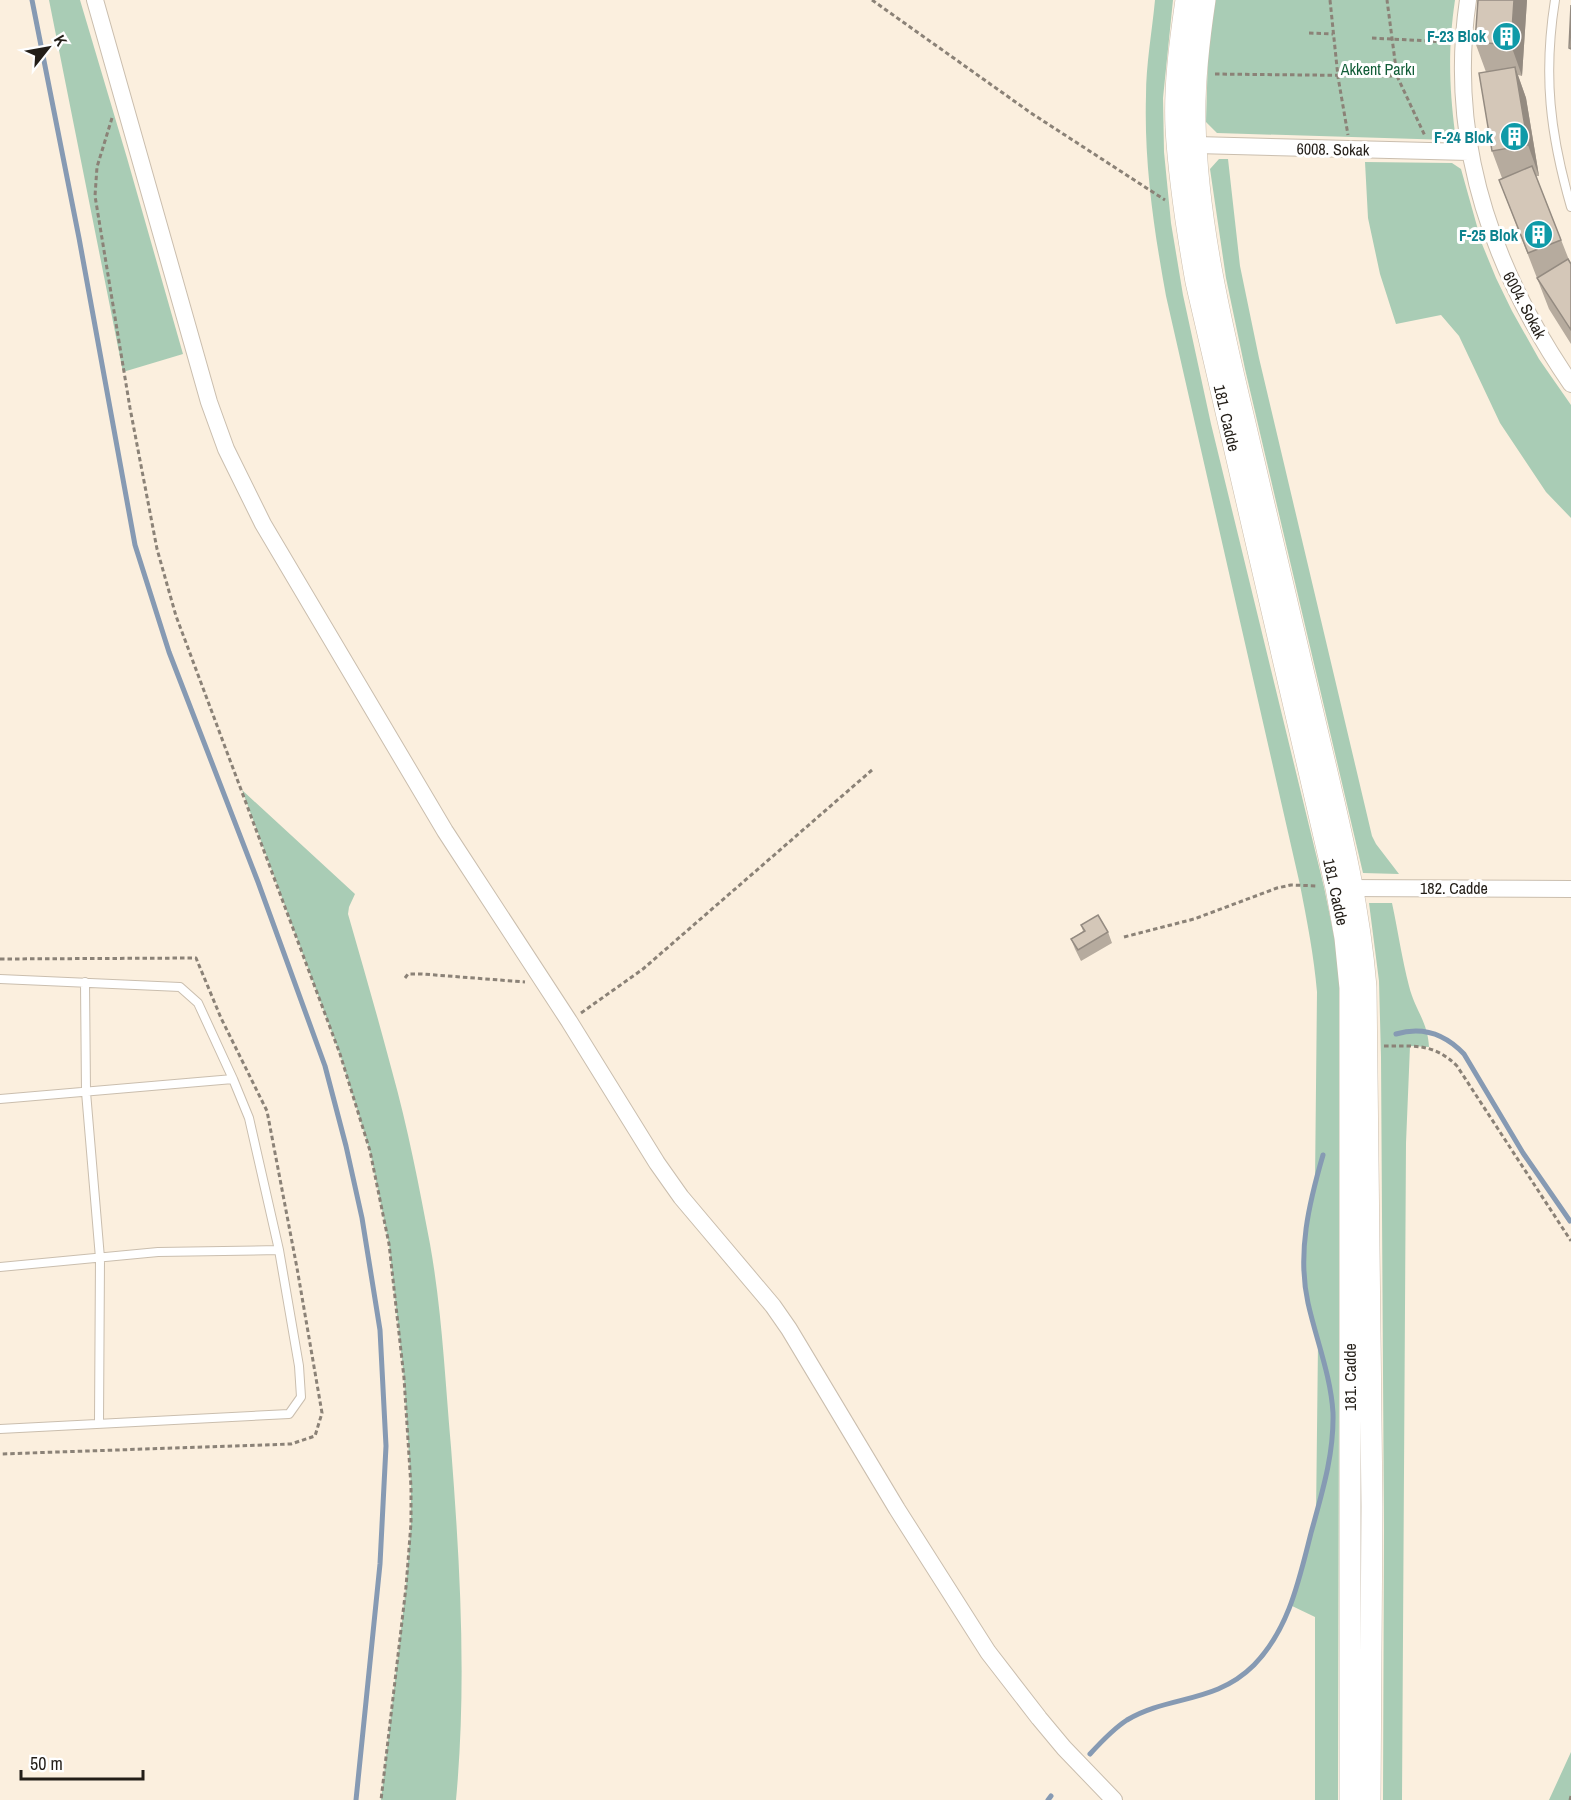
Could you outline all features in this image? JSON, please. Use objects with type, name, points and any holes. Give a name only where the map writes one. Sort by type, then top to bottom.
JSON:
[{"type":"street","points":[[95,0],[197,364],[226,449],[263,524],[446,831],[681,1197],[773,1306],[789,1329],[897,1509],[988,1652],[1045,1726],[1114,1800]]},
{"type":"street","name":"181. Cadde","points":[[1186,0],[1177,88],[1176,126],[1185,213],[1196,282],[1345,888],[1362,935],[1366,987],[1372,1506],[1370,1800]]},
{"type":"street","name":"181. Cadde","points":[[1205,0],[1196,84],[1196,145],[1212,268],[1345,888],[1345,938],[1350,988],[1350,1800]]},
{"type":"street","name":"6004. Sokak","points":[[1468,0],[1462,57],[1462,91],[1469,152],[1481,202],[1494,242],[1523,305],[1571,384]]},
{"type":"street","name":"6008. Sokak","points":[[1196,145],[1469,152]]},
{"type":"street","name":"182. Cadde","points":[[1345,888],[1571,889]]},
{"type":"lane","points":[[1555,0],[1548,52],[1550,107],[1561,172],[1571,207]]},
{"type":"lane","points":[[0,979],[180,987],[198,1004],[249,1118],[279,1250],[299,1366],[301,1397],[289,1414],[0,1429]]},
{"type":"lane","points":[[85,982],[86,1092],[100,1258],[99,1423]]},
{"type":"lane","points":[[0,1099],[233,1079]]},
{"type":"lane","points":[[0,1267],[158,1252],[279,1250]]},
{"type":"path","points":[[872,0],[1031,113],[1185,213]]},
{"type":"path","points":[[1329,0],[1348,137]]},
{"type":"path","points":[[1387,0],[1397,76],[1427,139]]},
{"type":"path","points":[[1308,33],[1333,34]]},
{"type":"path","points":[[1372,38],[1450,42]]},
{"type":"path","points":[[1207,74],[1397,76]]},
{"type":"path","points":[[120,90],[97,167],[95,196],[130,408],[157,549],[176,616],[340,1054],[370,1150],[389,1244],[405,1378],[411,1514],[409,1563],[381,1800]]},
{"type":"path","points":[[569,1021],[625,984],[872,770]]},
{"type":"path","points":[[1124,937],[1194,919],[1277,888],[1307,885],[1345,888]]},
{"type":"path","points":[[0,959],[196,958],[221,1018],[267,1111],[322,1413],[315,1436],[291,1444],[0,1454]]},
{"type":"path","points":[[405,978],[408,974],[423,974],[545,984]]},
{"type":"path","points":[[1367,1045],[1429,1047],[1449,1058],[1467,1078],[1519,1163],[1571,1241]]},
{"type":"green space","points":[[49,0],[80,0],[183,354],[123,372]]},
{"type":"green space","points":[[1155,0],[1173,0],[1163,98],[1164,152],[1171,223],[1183,295],[1211,424],[1324,887],[1335,941],[1340,987],[1338,1800],[1315,1800],[1315,1617],[1290,1605],[1316,1517],[1318,1343],[1305,1288],[1304,1252],[1307,1215],[1315,1182],[1316,979],[1300,885],[1166,296],[1151,196],[1146,121],[1147,72]]},
{"type":"green space","name":"Akkent Parkı","points":[[1215,0],[1455,0],[1450,66],[1455,133],[1450,140],[1217,133],[1206,122],[1208,54]]},
{"type":"green space","points":[[1219,159],[1228,159],[1240,266],[1259,358],[1372,836],[1399,874],[1363,873],[1245,369],[1226,278],[1210,169]]},
{"type":"green space","points":[[1365,162],[1452,163],[1461,169],[1482,244],[1496,278],[1539,359],[1571,405],[1571,518],[1546,492],[1500,423],[1459,336],[1441,315],[1396,324],[1380,274],[1368,218]]},
{"type":"green space","points":[[242,790],[355,894],[348,914],[398,1092],[413,1157],[438,1294],[454,1491],[462,1667],[456,1800],[381,1800],[406,1587],[411,1523],[404,1378],[389,1244],[370,1151],[340,1054]]},
{"type":"green space","points":[[1369,903],[1392,903],[1409,986],[1424,1023],[1429,1047],[1410,1046],[1406,1143],[1402,1800],[1383,1800],[1381,1057],[1379,981]]},
{"type":"green space","points":[[1571,1752],[1571,1800],[1549,1800]]},
{"type":"building","points":[[1478,0],[1514,0],[1511,45],[1475,42]]},
{"type":"building","points":[[1571,5],[1571,49],[1569,48]]},
{"type":"building","points":[[1515,67],[1528,145],[1492,151],[1479,73]]},
{"type":"building","points":[[1532,166],[1561,240],[1528,253],[1499,180]]},
{"type":"building","points":[[1568,259],[1571,264],[1571,330],[1537,278]]},
{"type":"building","points":[[1098,915],[1108,932],[1078,950],[1071,939],[1085,931],[1081,925]]},
{"type":"waterway","points":[[32,0],[79,238],[135,545],[169,652],[258,882],[325,1066],[362,1218],[380,1330],[386,1446],[380,1564],[356,1800]]},
{"type":"waterway","points":[[1396,1034],[1415,1031],[1433,1034],[1450,1042],[1464,1054],[1523,1153],[1570,1221]]},
{"type":"waterway","points":[[1090,1754],[1127,1720],[1159,1706],[1208,1693],[1239,1678],[1266,1651],[1276,1636],[1291,1603],[1323,1489],[1332,1444],[1332,1399],[1308,1303],[1304,1266],[1309,1210],[1323,1155]]},
{"type":"waterway","points":[[1048,1800],[1051,1796]]},
{"type":"place","name":"F-23 Blok","points":[[1507,36]]},
{"type":"place","name":"F-24 Blok","points":[[1514,137]]},
{"type":"place","name":"F-25 Blok","points":[[1539,235]]}]
